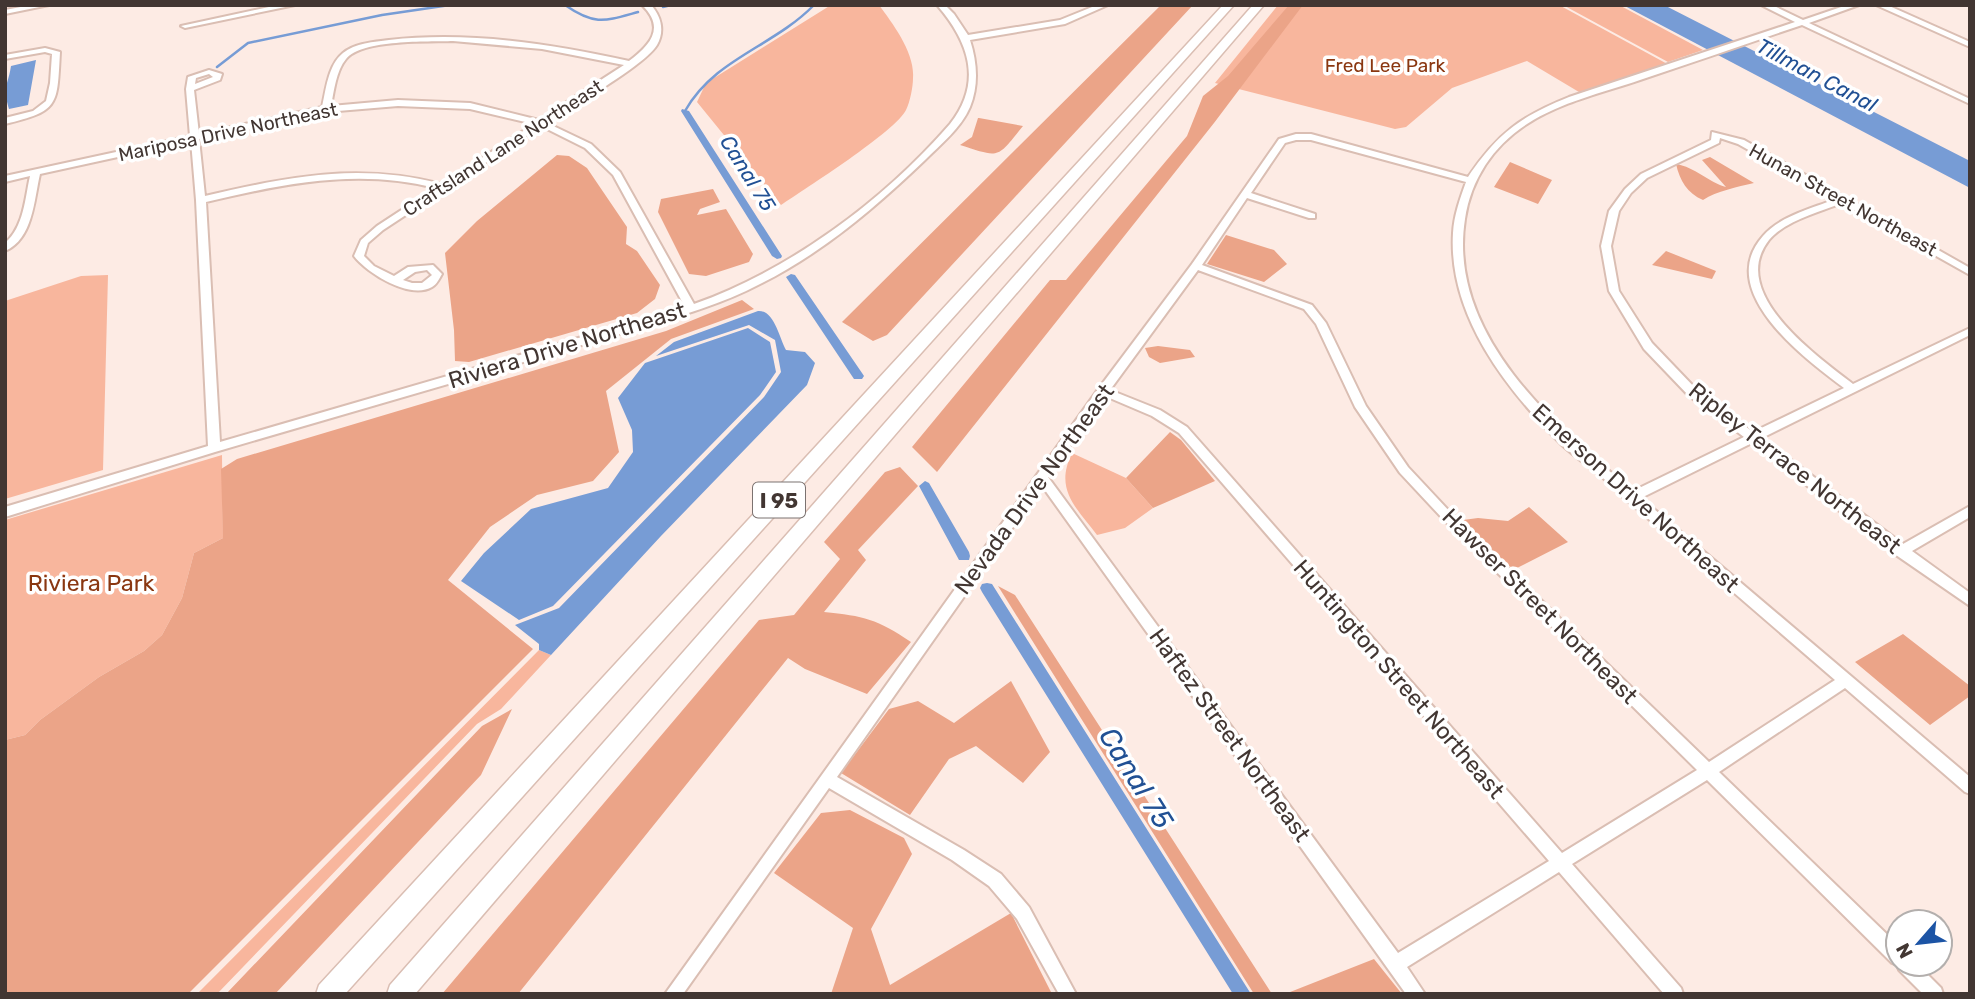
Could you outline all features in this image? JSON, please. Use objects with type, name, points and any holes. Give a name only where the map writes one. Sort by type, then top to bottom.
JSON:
[{"type":"highway","name":"I 95","points":[[328,994],[1229,5]]},
{"type":"highway","name":"I 95","points":[[400,994],[1259,5]]},
{"type":"street","points":[[5,12],[45,5]]},
{"type":"street","points":[[185,26],[291,5]]},
{"type":"street","name":"Craftsland Lane Northeast","points":[[395,280],[370,268],[360,257],[364,242],[380,228],[631,64],[654,44],[658,23],[652,9],[646,5]]},
{"type":"street","name":"Riviera Drive Northeast","points":[[5,512],[691,308],[769,275],[836,233],[931,149],[966,106],[973,76],[972,52],[949,12],[941,5]]},
{"type":"street","points":[[965,38],[1062,22],[1104,5]]},
{"type":"street","points":[[1765,5],[1970,102]]},
{"type":"street","name":"Emerson Drive Northeast","points":[[1855,5],[1575,99],[1512,130],[1489,152],[1469,180],[1458,219],[1456,257],[1469,304],[1488,346],[1527,400],[1567,442],[1970,787]]},
{"type":"street","points":[[1880,5],[1970,45]]},
{"type":"street","points":[[326,109],[338,63],[357,48],[376,44],[454,39],[526,43],[631,64]]},
{"type":"street","points":[[5,57],[45,50],[56,52],[49,105],[43,111],[30,116],[5,121]]},
{"type":"street","points":[[190,89],[201,201],[214,448]]},
{"type":"street","name":"Mariposa Drive Northeast","points":[[5,179],[326,109],[398,103],[470,106],[541,123],[588,146],[617,174],[691,308]]},
{"type":"street","name":"Hunan Street Northeast","points":[[1715,134],[1741,142],[1970,272]]},
{"type":"street","name":"Ripley Terrace Northeast","points":[[1715,134],[1716,141],[1644,176],[1628,191],[1614,211],[1606,246],[1614,291],[1648,346],[1693,393],[1970,601]]},
{"type":"street","name":"Nevada Drive Northeast","points":[[673,994],[1103,391],[1196,266],[1282,141],[1311,137],[1469,180]]},
{"type":"street","points":[[5,248],[14,243],[22,228],[36,172]]},
{"type":"street","points":[[201,201],[265,185],[342,174],[395,174],[444,187]]},
{"type":"street","points":[[1246,195],[1312,216]]},
{"type":"street","points":[[1843,199],[1776,230],[1765,239],[1753,261],[1754,286],[1771,317],[1794,344],[1853,389]]},
{"type":"street","name":"Hawser Street Northeast","points":[[1196,266],[1308,307],[1321,323],[1361,407],[1404,470],[1884,943]]},
{"type":"street","points":[[1630,498],[1753,440],[1970,331]]},
{"type":"street","name":"Huntington Street Northeast","points":[[1103,391],[1156,413],[1183,430],[1675,994]]},
{"type":"street","name":"Haftez Street Northeast","points":[[1042,477],[1418,994]]},
{"type":"street","points":[[1901,551],[1970,511]]},
{"type":"street","points":[[1396,964],[1558,861],[1708,771],[1844,681]]},
{"type":"street","points":[[827,779],[958,855],[995,880],[1023,913],[1068,994]]},
{"type":"street","points":[[1919,978],[1935,994]]},
{"type":"green space","points":[[831,5],[879,5],[907,49],[913,68],[910,99],[906,110],[886,131],[781,205],[697,102],[706,83]]},
{"type":"green space","name":"Fred Lee Park","points":[[1278,5],[1559,5],[1671,66],[1584,95],[1527,61],[1452,88],[1406,127],[1395,129],[1215,83]]},
{"type":"green space","points":[[1563,5],[1619,5],[1703,50],[1668,62]]},
{"type":"green space","points":[[108,275],[103,470],[5,499],[5,301],[81,276]]},
{"type":"green space","points":[[1072,453],[1126,478],[1153,508],[1125,528],[1097,535],[1075,507],[1066,488],[1065,477]]},
{"type":"green space","name":"Riviera Park","points":[[222,455],[223,538],[194,553],[182,598],[162,635],[144,651],[99,677],[40,720],[25,735],[5,740],[5,520]]},
{"type":"green space","points":[[539,650],[551,655],[501,709],[477,724],[217,994],[197,994]]},
{"type":"shaded area","points":[[1161,5],[1193,5],[887,335],[873,341],[842,322]]},
{"type":"shaded area","points":[[1289,5],[1303,5],[1214,123],[937,472],[912,447],[1050,280],[1066,280],[1187,136],[1203,96],[1228,76]]},
{"type":"shaded area","points":[[978,118],[1023,126],[1002,150],[997,153],[983,152],[960,145],[972,137]]},
{"type":"shaded area","points":[[557,155],[569,156],[587,168],[627,227],[626,244],[637,251],[660,285],[655,299],[637,313],[469,362],[455,361],[445,253],[477,221]]},
{"type":"shaded area","points":[[1710,157],[1754,183],[1703,200],[1697,197],[1685,186],[1676,164],[1726,187],[1702,160]]},
{"type":"shaded area","points":[[1510,162],[1552,180],[1538,204],[1494,187]]},
{"type":"shaded area","points":[[713,189],[720,202],[700,209],[697,215],[726,209],[753,254],[749,262],[706,276],[689,274],[658,212],[661,199]]},
{"type":"shaded area","points":[[1226,235],[1274,250],[1287,264],[1264,282],[1207,264]]},
{"type":"shaded area","points":[[1666,251],[1716,271],[1712,279],[1652,265]]},
{"type":"shaded area","points":[[742,300],[754,309],[671,339],[606,391],[619,452],[593,481],[537,495],[490,527],[448,580],[533,649],[188,994],[5,994],[5,740],[25,735],[40,720],[99,677],[144,651],[162,635],[182,598],[194,553],[223,538],[221,469],[237,459],[666,331]]},
{"type":"shaded area","points":[[1158,346],[1190,350],[1195,357],[1160,363],[1149,357],[1145,348]]},
{"type":"shaded area","points":[[1170,432],[1181,440],[1215,481],[1153,508],[1126,478]]},
{"type":"shaded area","points":[[900,467],[918,486],[858,550],[866,560],[824,612],[870,620],[911,642],[867,694],[805,669],[788,658],[518,994],[442,994],[759,620],[794,615],[840,559],[824,542],[885,472]]},
{"type":"shaded area","points":[[1529,507],[1568,542],[1515,569],[1507,565],[1463,520],[1478,518],[1508,521]]},
{"type":"shaded area","points":[[998,586],[1015,595],[1272,994],[1254,994]]},
{"type":"shaded area","points":[[1903,634],[1970,686],[1970,696],[1930,725],[1855,662]]},
{"type":"shaded area","points":[[1011,681],[1050,752],[1023,783],[976,746],[949,759],[910,815],[841,773],[889,709],[918,701],[954,723]]},
{"type":"shaded area","points":[[512,709],[481,775],[275,994],[226,994],[482,726]]},
{"type":"shaded area","points":[[850,810],[904,838],[912,854],[871,929],[890,985],[1011,913],[1052,994],[831,994],[853,928],[774,873],[821,813]]},
{"type":"shaded area","points":[[1374,959],[1402,994],[1285,994]]},
{"type":"water","points":[[1623,5],[1664,5],[1970,161],[1970,188]]},
{"type":"water","points":[[36,60],[28,105],[9,109],[6,91],[11,66]]},
{"type":"water","points":[[758,311],[764,312],[772,319],[786,350],[805,352],[815,363],[807,385],[551,655],[539,650],[539,644],[515,625],[559,608],[764,397],[781,372],[775,340],[749,325],[656,356],[674,342]]},
{"type":"water","points":[[748,328],[770,342],[776,372],[760,395],[553,606],[519,620],[461,581],[484,553],[531,509],[608,488],[633,452],[632,430],[618,398],[645,363]]},
{"type":"waterway","points":[[217,67],[248,43],[382,15],[450,5]]},
{"type":"waterway","points":[[565,5],[584,16],[600,20],[638,12]]},
{"type":"waterway","points":[[663,7],[671,5]]},
{"type":"waterway","points":[[685,111],[697,93],[712,78],[781,32],[814,5]]},
{"type":"waterway","name":"Canal 75","points":[[685,111],[777,256]]},
{"type":"waterway","name":"Canal 75","points":[[791,277],[858,376]]},
{"type":"waterway","name":"Canal 75","points":[[925,486],[964,556]]},
{"type":"waterway","name":"Canal 75","points":[[987,588],[1243,994]]},
{"type":"water label","name":"Tillman Canal","points":[[1817,75]]}]
